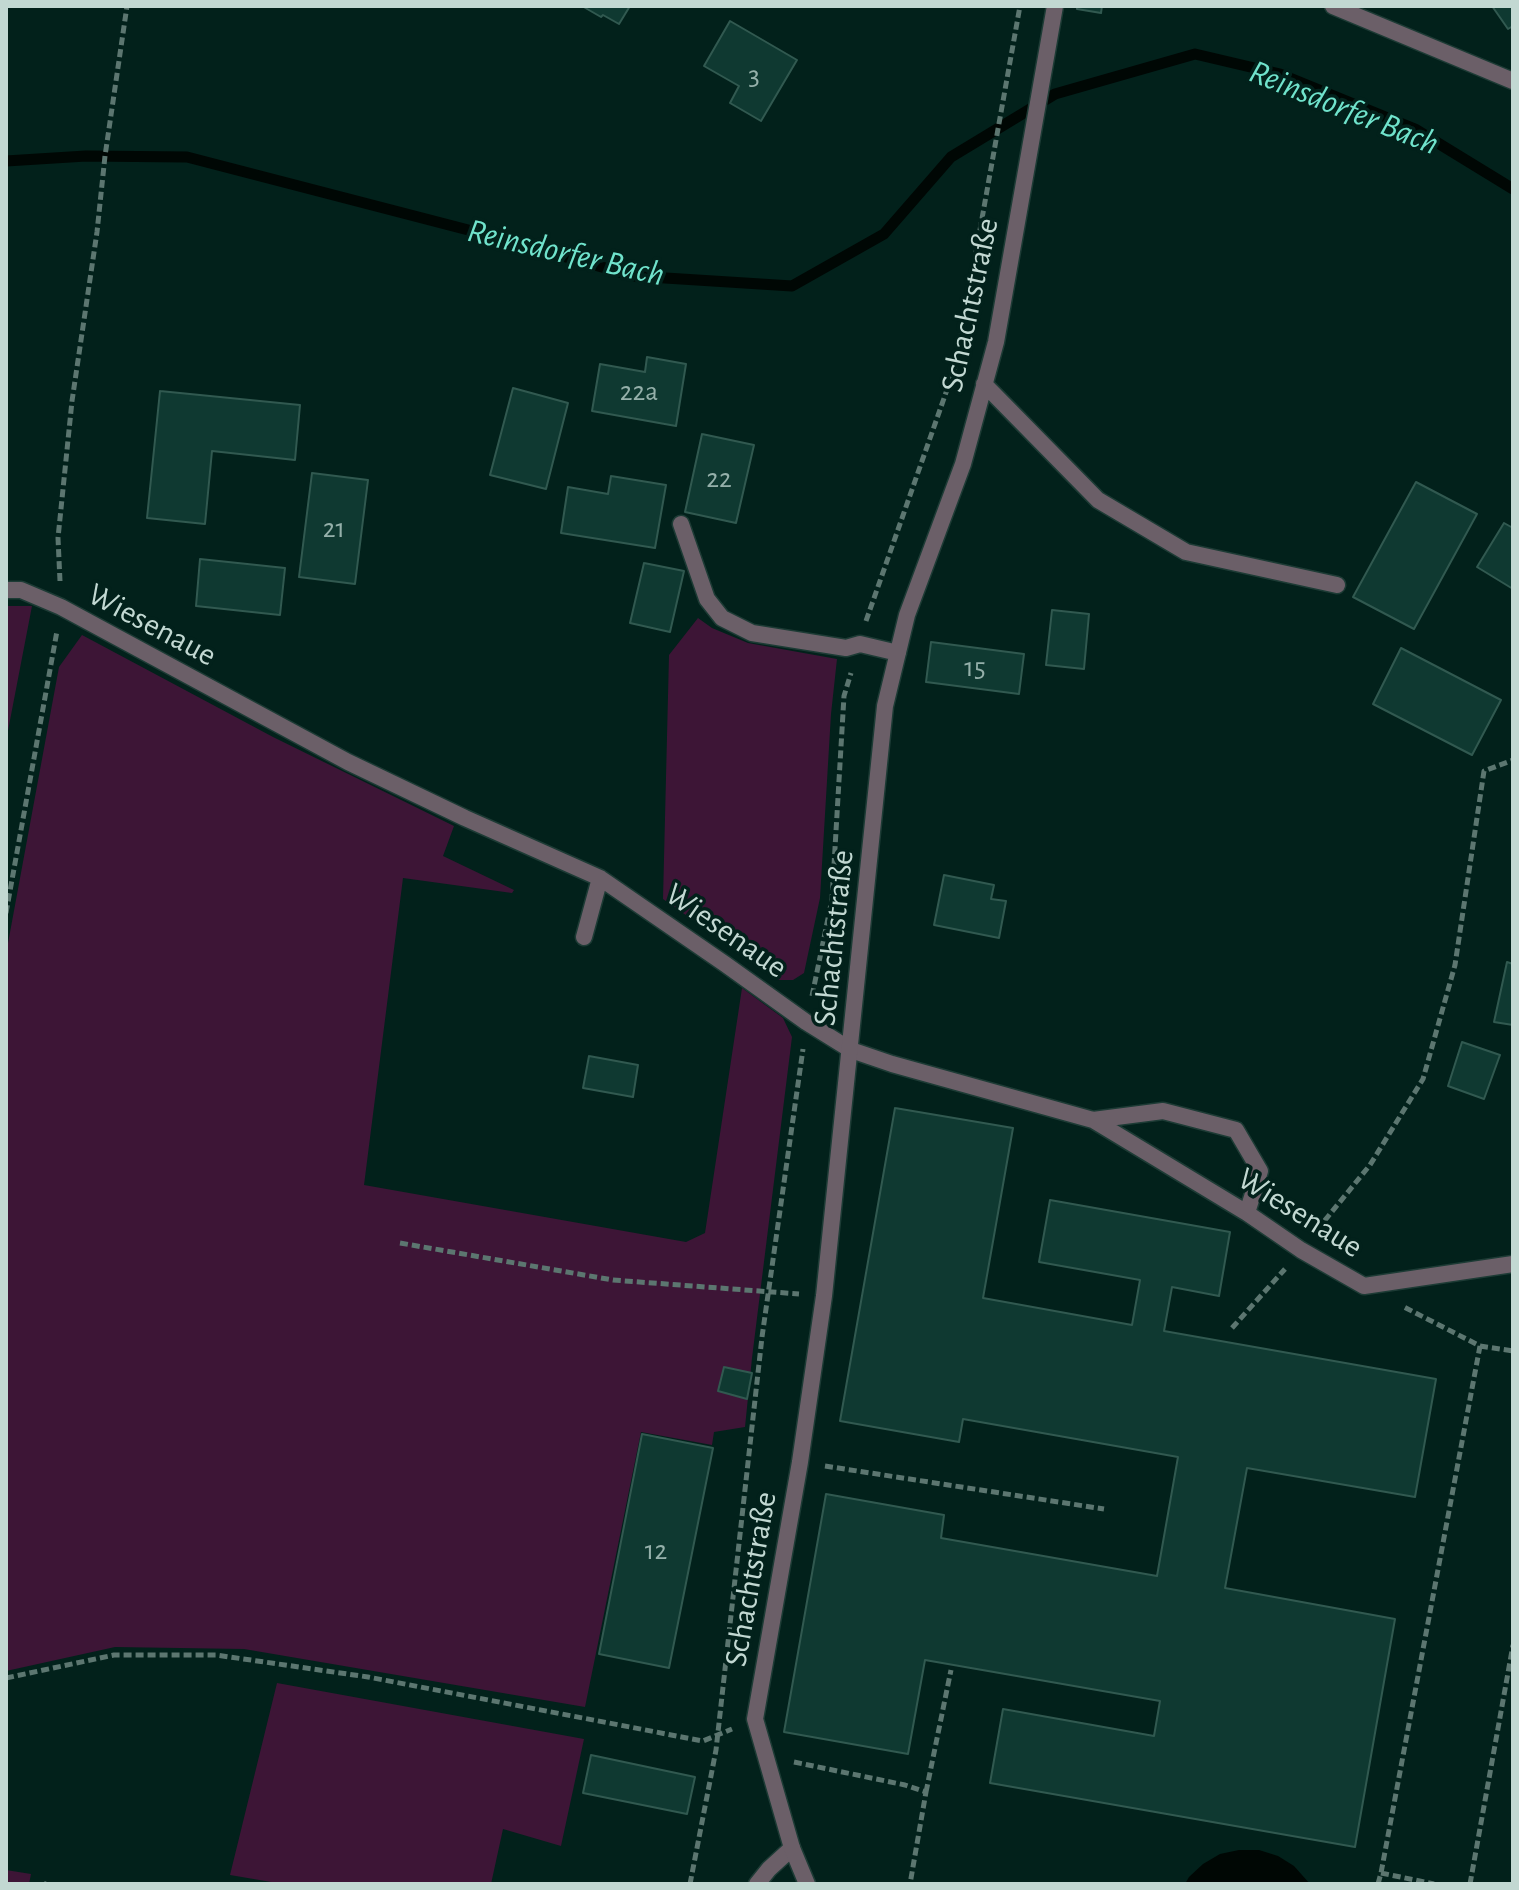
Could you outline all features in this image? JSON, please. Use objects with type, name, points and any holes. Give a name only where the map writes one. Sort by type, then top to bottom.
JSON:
[{"type":"street","name":"Schachtstraße","points":[[807,1884],[792,1848],[755,1719],[800,1462],[824,1296],[885,706],[907,615],[963,464],[996,342],[1055,6]]},
{"type":"street","points":[[1333,6],[1513,81]]},
{"type":"street","points":[[984,384],[1098,500],[1186,552],[1337,585]]},
{"type":"street","points":[[681,524],[707,599],[722,618],[752,633],[846,648],[860,644],[898,653]]},
{"type":"street","name":"Wiesenaue","points":[[6,590],[21,590],[61,607],[348,762],[600,878],[851,1050],[1093,1120],[1364,1286],[1513,1264]]},
{"type":"street","points":[[584,937],[600,878]]},
{"type":"street","points":[[1093,1120],[1163,1111],[1236,1130],[1260,1171],[1247,1213]]},
{"type":"street","points":[[757,1884],[792,1848]]},
{"type":"path","points":[[6,913],[61,607],[58,538],[72,401],[127,6]]},
{"type":"path","points":[[993,157],[1020,6]]},
{"type":"path","points":[[1232,1328],[1370,1165],[1423,1079],[1455,965],[1484,771],[1513,760]]},
{"type":"path","points":[[400,1243],[613,1280],[824,1296]]},
{"type":"path","points":[[1364,1286],[1480,1346],[1513,1351]]},
{"type":"path","points":[[1378,1884],[1480,1346]]},
{"type":"path","points":[[800,1462],[1104,1509]]},
{"type":"path","points":[[1470,1884],[1513,1645]]},
{"type":"path","points":[[6,1678],[114,1655],[216,1655],[368,1677],[703,1741],[755,1719]]},
{"type":"path","points":[[910,1884],[951,1670]]},
{"type":"path","points":[[766,1756],[926,1792]]},
{"type":"path","points":[[1381,1873],[1434,1884]]},
{"type":"shaded area","points":[[6,606],[32,606],[6,741]]},
{"type":"shaded area","points":[[698,618],[712,628],[748,643],[837,659],[820,898],[804,973],[793,980],[778,980],[663,899],[669,655]]},
{"type":"shaded area","points":[[82,635],[273,737],[454,826],[443,856],[514,890],[512,893],[403,878],[364,1185],[686,1242],[705,1233],[742,988],[783,1018],[792,1037],[745,1427],[714,1432],[712,1445],[641,1432],[585,1707],[244,1649],[115,1647],[6,1671],[6,954],[59,667]]},
{"type":"shaded area","points":[[277,1683],[584,1739],[561,1846],[503,1829],[491,1884],[283,1884],[230,1875]]},
{"type":"shaded area","points":[[1259,1850],[1278,1856],[1294,1866],[1310,1884],[1185,1884],[1203,1864],[1220,1854]]},
{"type":"shaded area","points":[[6,1870],[31,1874],[29,1884],[6,1884]]},
{"type":"building","points":[[582,6],[630,6],[619,24]]},
{"type":"building","points":[[1077,6],[1102,6],[1101,13],[1077,9]]},
{"type":"building","points":[[1492,6],[1513,6],[1513,26],[1508,29]]},
{"type":"building","points":[[730,21],[797,60],[761,121],[730,103],[739,86],[704,66]]},
{"type":"building","points":[[647,357],[686,364],[676,426],[592,411],[600,364],[645,372]]},
{"type":"building","points":[[513,388],[568,403],[546,489],[490,475]]},
{"type":"building","points":[[160,391],[300,405],[295,460],[212,451],[205,524],[147,518]]},
{"type":"building","points":[[702,434],[754,445],[736,523],[685,512]]},
{"type":"building","points":[[312,473],[368,480],[355,584],[299,577]]},
{"type":"building","points":[[611,476],[666,485],[655,548],[561,533],[568,487],[608,494]]},
{"type":"building","points":[[1416,482],[1477,514],[1414,629],[1353,597]]},
{"type":"building","points":[[1504,523],[1513,528],[1513,589],[1477,567]]},
{"type":"building","points":[[200,559],[285,568],[280,615],[196,606]]},
{"type":"building","points":[[644,563],[684,571],[670,632],[630,623]]},
{"type":"building","points":[[1052,610],[1089,614],[1084,669],[1046,665]]},
{"type":"building","points":[[931,642],[1024,654],[1019,694],[926,682]]},
{"type":"building","points":[[1401,648],[1501,700],[1472,755],[1373,704]]},
{"type":"building","points":[[944,875],[994,885],[991,899],[1006,901],[999,938],[934,925]]},
{"type":"building","points":[[1507,962],[1513,964],[1513,1025],[1494,1022]]},
{"type":"building","points":[[1462,1042],[1500,1055],[1484,1099],[1448,1086]]},
{"type":"building","points":[[589,1056],[638,1065],[633,1097],[583,1088]]},
{"type":"building","points":[[895,1108],[1013,1128],[983,1298],[1132,1325],[1140,1280],[1039,1262],[1050,1200],[1230,1232],[1219,1296],[1172,1287],[1164,1331],[1436,1379],[1415,1497],[1247,1468],[1225,1588],[1395,1619],[1355,1847],[990,1783],[1003,1709],[1154,1736],[1160,1701],[925,1660],[908,1754],[784,1732],[826,1494],[944,1515],[941,1538],[1157,1576],[1178,1457],[963,1419],[959,1442],[840,1421]]},
{"type":"building","points":[[724,1367],[752,1373],[747,1399],[718,1391]]},
{"type":"building","points":[[642,1434],[713,1448],[669,1668],[599,1654]]},
{"type":"building","points":[[591,1755],[695,1777],[687,1814],[583,1793]]},
{"type":"waterway","name":"Reinsdorfer Bach","points":[[6,161],[86,156],[187,157],[634,276],[792,286],[884,234],[951,157],[1055,94],[1195,54],[1280,74],[1415,129],[1513,189]]}]
